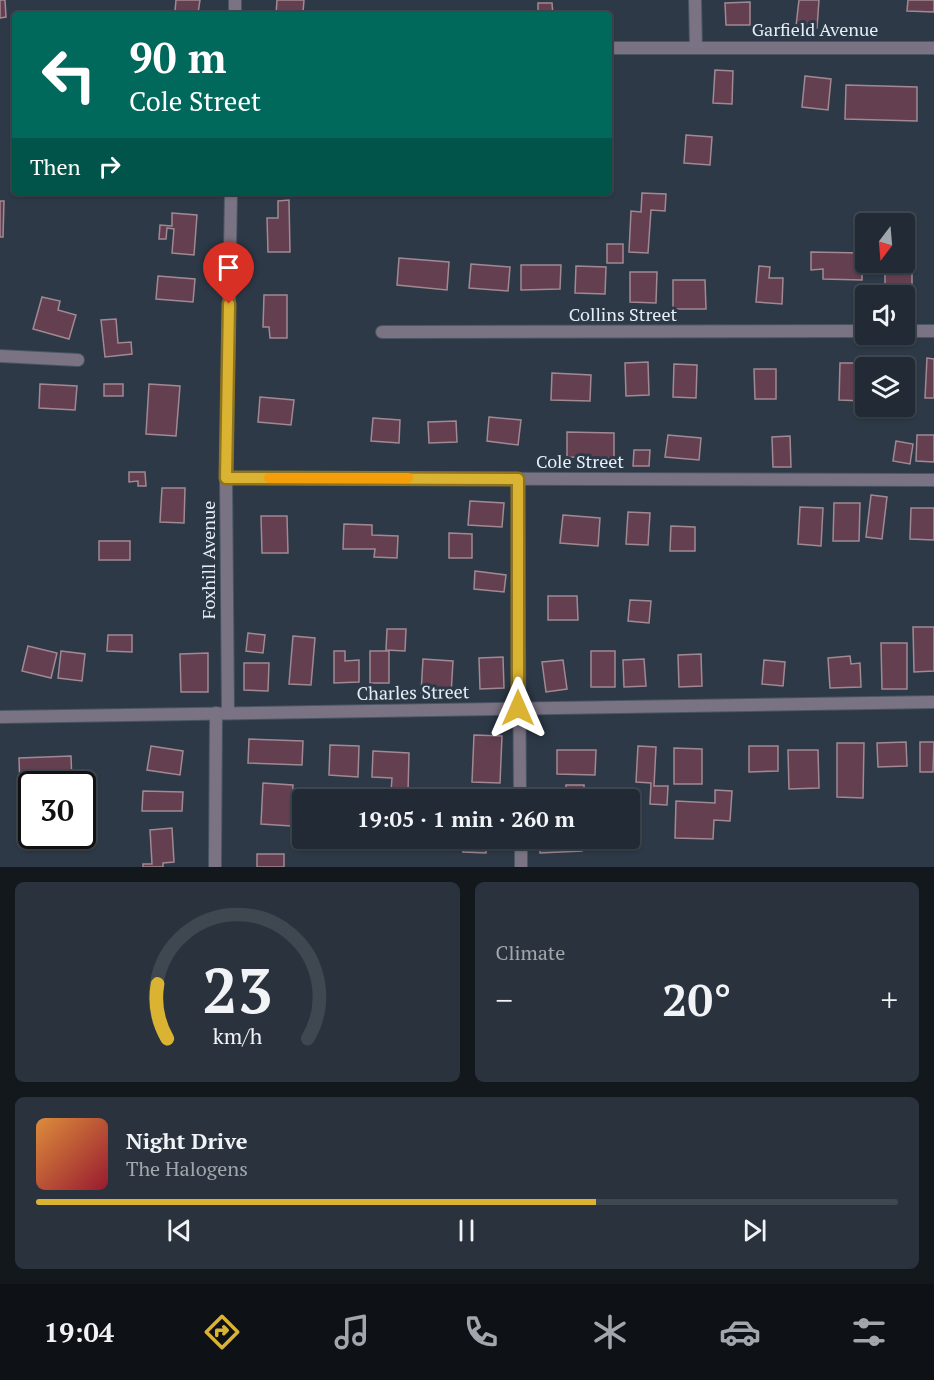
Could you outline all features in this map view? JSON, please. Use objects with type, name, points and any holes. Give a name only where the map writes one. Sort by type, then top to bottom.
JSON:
[{"type":"street","points":[[695,0],[696,47]]},
{"type":"street","name":"Garfield Avenue","points":[[612,48],[934,48]]},
{"type":"street","name":"Foxhill Avenue","points":[[215,867],[222,713],[231,195]]},
{"type":"street","name":"Collins Street","points":[[382,332],[855,331]]},
{"type":"street","points":[[915,331],[934,331]]},
{"type":"street","points":[[0,356],[78,360]]},
{"type":"street","name":"Cole Street","points":[[226,478],[934,480]]},
{"type":"street","points":[[518,479],[520,789]]},
{"type":"street","name":"Charles Street","points":[[0,717],[934,702]]},
{"type":"street","points":[[520,849],[521,867]]},
{"type":"building","points":[[0,0],[5,0],[6,17],[0,18]]},
{"type":"building","points":[[176,0],[200,0],[198,12],[175,11]]},
{"type":"building","points":[[277,0],[304,0],[303,12],[276,12]]},
{"type":"building","points":[[799,0],[819,0],[817,28],[796,26]]},
{"type":"building","points":[[908,0],[934,0],[934,12],[907,11]]},
{"type":"building","points":[[750,2],[750,25],[726,25],[725,3]]},
{"type":"building","points":[[538,3],[552,3],[553,12],[538,12]]},
{"type":"building","points":[[715,70],[733,71],[732,104],[713,103]]},
{"type":"building","points":[[805,76],[831,79],[828,110],[802,107]]},
{"type":"building","points":[[846,85],[917,87],[917,121],[845,119]]},
{"type":"building","points":[[686,135],[712,137],[710,165],[684,163]]},
{"type":"building","points":[[642,193],[666,194],[665,211],[651,210],[648,253],[629,252],[631,211],[641,212]]},
{"type":"building","points":[[289,200],[290,252],[268,252],[267,218],[278,218],[278,201]]},
{"type":"building","points":[[0,201],[4,201],[3,237],[0,237]]},
{"type":"building","points":[[172,213],[197,215],[194,255],[172,253],[174,229],[167,228],[166,239],[159,239],[160,225],[172,226]]},
{"type":"building","points":[[607,244],[623,244],[623,263],[607,263]]},
{"type":"building","points":[[811,252],[855,253],[855,273],[862,273],[862,280],[823,279],[823,269],[811,270]]},
{"type":"building","points":[[399,258],[449,262],[447,290],[397,285]]},
{"type":"building","points":[[471,264],[510,267],[508,291],[469,288]]},
{"type":"building","points":[[521,265],[561,265],[560,289],[521,290]]},
{"type":"building","points":[[576,266],[606,267],[605,294],[575,293]]},
{"type":"building","points":[[759,266],[770,267],[769,278],[783,278],[782,304],[756,302]]},
{"type":"building","points":[[630,272],[657,272],[656,303],[630,302]]},
{"type":"building","points":[[885,273],[912,273],[912,285],[885,285]]},
{"type":"building","points":[[158,276],[195,279],[193,302],[156,299]]},
{"type":"building","points":[[673,280],[705,280],[706,309],[673,309]]},
{"type":"building","points":[[264,295],[287,295],[287,338],[270,338],[269,327],[263,327]]},
{"type":"building","points":[[42,297],[60,301],[58,310],[76,315],[69,339],[33,329]]},
{"type":"building","points":[[116,319],[118,343],[131,342],[132,354],[105,357],[101,320]]},
{"type":"building","points":[[927,358],[934,359],[934,398],[925,398]]},
{"type":"building","points":[[648,362],[649,395],[626,396],[625,363]]},
{"type":"building","points":[[840,363],[855,363],[855,401],[839,400]]},
{"type":"building","points":[[674,364],[697,365],[696,398],[673,397]]},
{"type":"building","points":[[754,369],[776,369],[776,399],[755,399]]},
{"type":"building","points":[[552,373],[591,375],[590,401],[551,400]]},
{"type":"building","points":[[40,384],[77,386],[75,410],[39,408]]},
{"type":"building","points":[[104,384],[123,384],[123,396],[104,396]]},
{"type":"building","points":[[149,384],[180,386],[176,436],[146,434]]},
{"type":"building","points":[[260,397],[294,400],[291,425],[258,422]]},
{"type":"building","points":[[489,417],[521,420],[518,445],[487,441]]},
{"type":"building","points":[[373,418],[400,420],[399,443],[371,441]]},
{"type":"building","points":[[456,421],[457,442],[429,443],[428,422]]},
{"type":"building","points":[[567,432],[614,433],[614,458],[567,457]]},
{"type":"building","points":[[668,435],[701,438],[699,460],[665,457]]},
{"type":"building","points":[[917,435],[934,435],[934,462],[916,461]]},
{"type":"building","points":[[790,436],[791,467],[773,467],[772,437]]},
{"type":"building","points":[[896,441],[913,444],[910,464],[893,461]]},
{"type":"building","points":[[634,450],[650,450],[649,466],[633,466]]},
{"type":"building","points":[[129,472],[145,472],[146,486],[138,486],[138,481],[129,482]]},
{"type":"building","points":[[162,488],[185,488],[184,523],[160,522]]},
{"type":"building","points":[[871,495],[887,497],[882,539],[866,537]]},
{"type":"building","points":[[470,501],[504,503],[502,527],[468,525]]},
{"type":"building","points":[[834,503],[860,503],[859,541],[833,541]]},
{"type":"building","points":[[800,507],[823,508],[821,546],[798,544]]},
{"type":"building","points":[[911,508],[934,508],[934,540],[910,539]]},
{"type":"building","points":[[628,512],[650,513],[648,545],[626,544]]},
{"type":"building","points":[[563,515],[600,518],[598,546],[560,543]]},
{"type":"building","points":[[261,516],[287,516],[288,553],[262,553]]},
{"type":"building","points":[[344,524],[372,525],[372,535],[398,536],[397,558],[374,557],[375,549],[343,549]]},
{"type":"building","points":[[671,526],[695,527],[695,551],[670,551]]},
{"type":"building","points":[[449,533],[472,534],[472,558],[449,558]]},
{"type":"building","points":[[99,541],[130,541],[130,560],[99,560]]},
{"type":"building","points":[[475,571],[506,575],[504,592],[474,589]]},
{"type":"building","points":[[548,596],[577,596],[578,620],[548,620]]},
{"type":"building","points":[[630,600],[651,601],[649,623],[628,621]]},
{"type":"building","points":[[913,627],[934,627],[934,671],[914,672]]},
{"type":"building","points":[[387,629],[406,629],[405,651],[386,650]]},
{"type":"building","points":[[248,633],[265,635],[263,653],[246,651]]},
{"type":"building","points":[[108,635],[132,635],[132,652],[107,651]]},
{"type":"building","points":[[293,636],[315,638],[311,685],[289,684]]},
{"type":"building","points":[[881,643],[907,643],[907,689],[882,689]]},
{"type":"building","points":[[28,646],[57,653],[51,678],[22,671]]},
{"type":"building","points":[[61,651],[85,654],[82,681],[58,678]]},
{"type":"building","points":[[334,651],[345,651],[345,661],[359,660],[359,682],[334,683]]},
{"type":"building","points":[[370,651],[389,651],[389,683],[370,683]]},
{"type":"building","points":[[591,651],[615,651],[615,687],[591,687]]},
{"type":"building","points":[[208,653],[208,692],[181,692],[180,654]]},
{"type":"building","points":[[701,654],[702,686],[679,687],[678,655]]},
{"type":"building","points":[[850,656],[851,664],[860,663],[861,687],[830,688],[828,658]]},
{"type":"building","points":[[503,657],[504,688],[480,689],[479,658]]},
{"type":"building","points":[[423,659],[453,661],[451,694],[421,693]]},
{"type":"building","points":[[644,659],[646,686],[624,687],[623,660]]},
{"type":"building","points":[[563,660],[567,689],[546,692],[542,662]]},
{"type":"building","points":[[764,660],[785,662],[783,686],[762,684]]},
{"type":"building","points":[[244,663],[269,663],[268,691],[244,690]]},
{"type":"building","points":[[474,735],[502,736],[500,783],[472,782]]},
{"type":"building","points":[[249,739],[303,741],[302,765],[248,763]]},
{"type":"building","points":[[906,742],[907,766],[878,767],[877,743]]},
{"type":"building","points":[[920,742],[934,742],[933,772],[920,772]]},
{"type":"building","points":[[837,743],[864,743],[863,798],[837,797]]},
{"type":"building","points":[[330,745],[359,746],[358,777],[329,775]]},
{"type":"building","points":[[151,746],[183,751],[180,775],[147,770]]},
{"type":"building","points":[[638,746],[656,747],[654,786],[668,786],[667,805],[650,804],[651,783],[636,782]]},
{"type":"building","points":[[749,746],[778,746],[778,771],[749,772]]},
{"type":"building","points":[[674,748],[702,749],[702,784],[674,784]]},
{"type":"building","points":[[557,750],[596,750],[595,775],[557,774]]},
{"type":"building","points":[[788,750],[818,750],[819,788],[789,789]]},
{"type":"building","points":[[373,751],[409,753],[408,789],[391,789],[392,778],[372,777]]},
{"type":"building","points":[[71,756],[72,771],[19,771],[19,758]]},
{"type":"building","points":[[263,783],[293,785],[291,826],[261,824]]},
{"type":"building","points":[[566,785],[584,785],[584,789],[566,789]]},
{"type":"building","points":[[715,790],[732,791],[730,821],[714,820],[713,839],[675,838],[676,801],[715,803]]},
{"type":"building","points":[[143,791],[183,792],[182,811],[142,811]]},
{"type":"building","points":[[172,828],[174,862],[163,863],[163,867],[143,867],[143,864],[152,864],[150,830]]},
{"type":"building","points":[[463,849],[486,849],[486,853],[463,852]]},
{"type":"building","points":[[540,849],[582,849],[582,851],[540,853]]},
{"type":"building","points":[[257,854],[284,854],[284,867],[257,867]]},
{"type":"slow traffic","points":[[269,478],[408,478]]},
{"type":"route","points":[[229,304],[226,478],[518,479],[518,708]]}]
